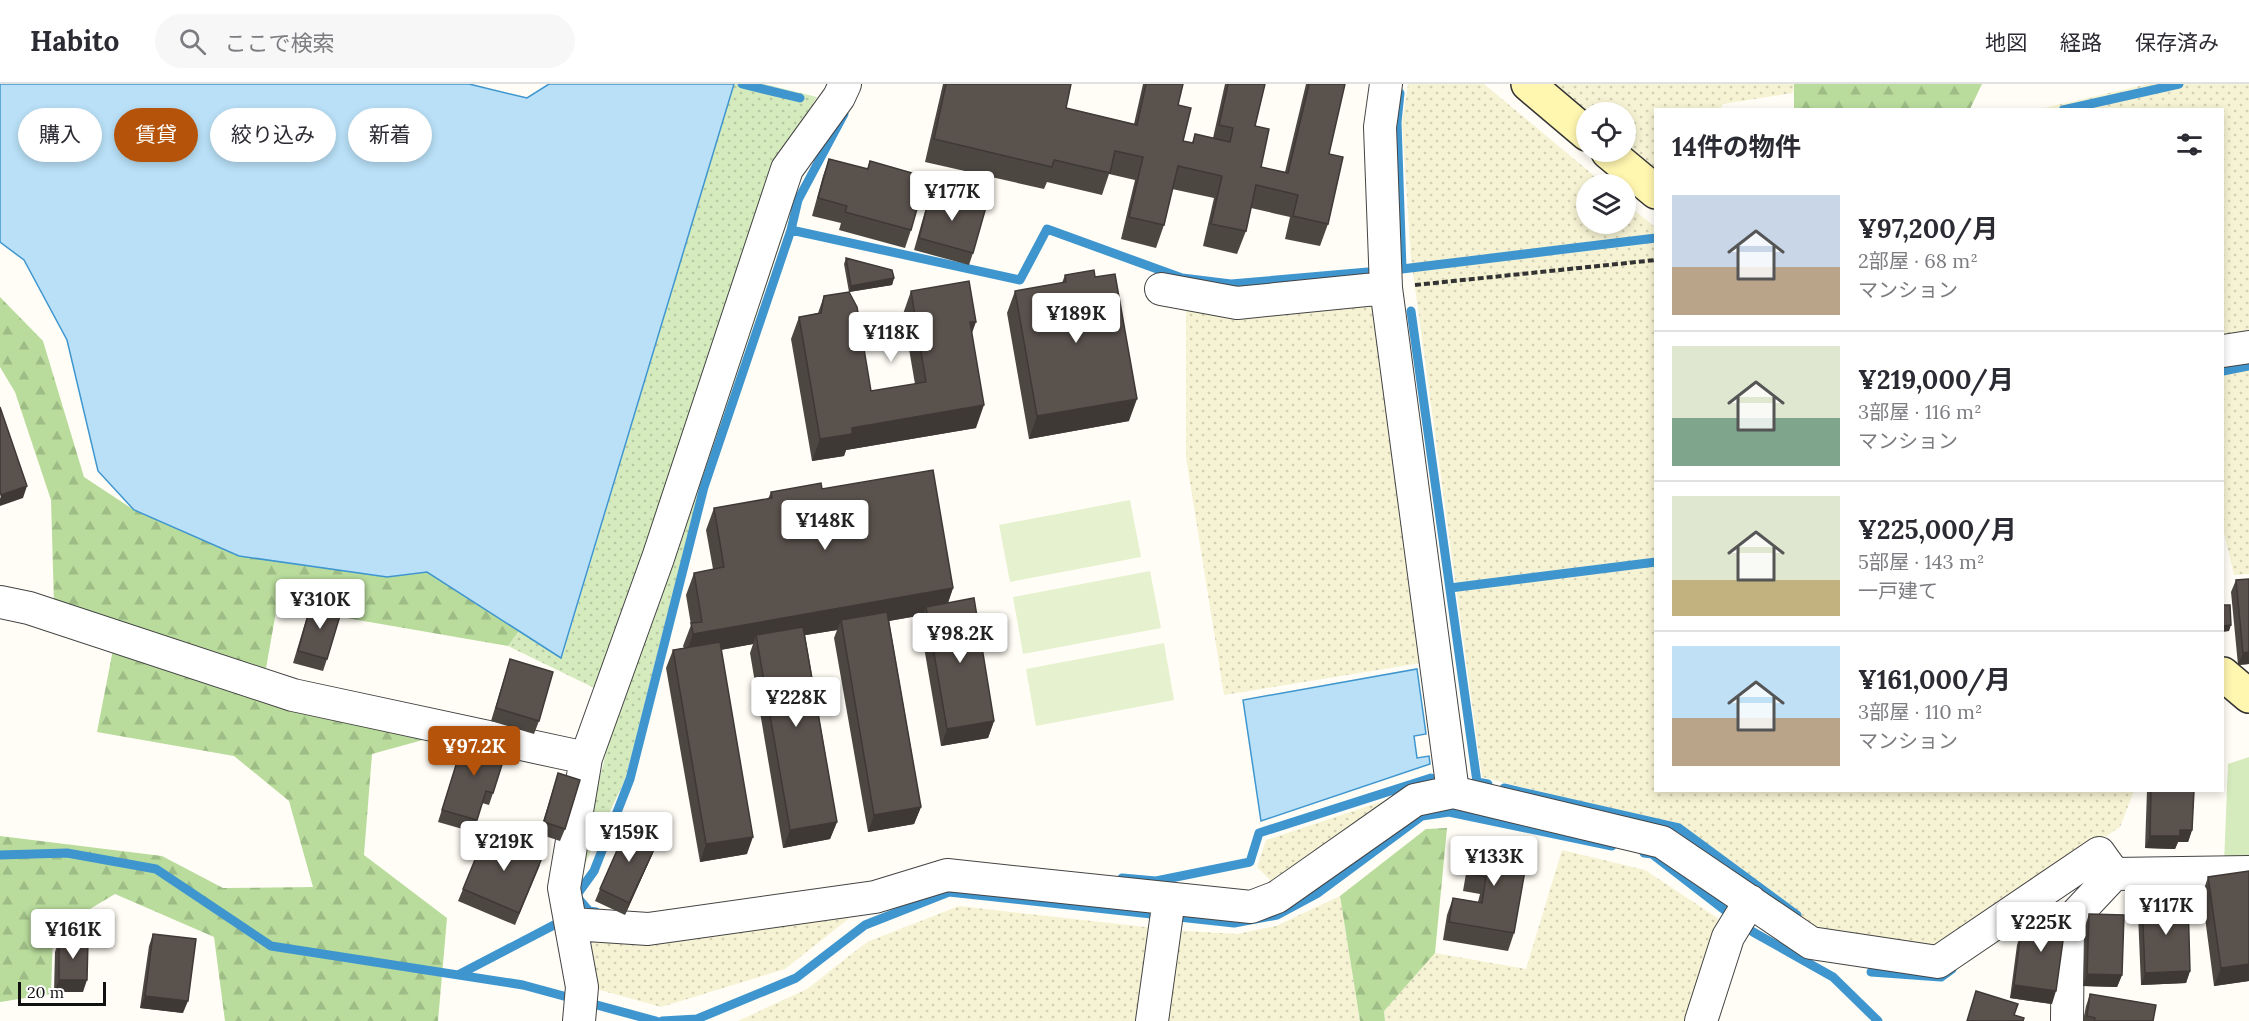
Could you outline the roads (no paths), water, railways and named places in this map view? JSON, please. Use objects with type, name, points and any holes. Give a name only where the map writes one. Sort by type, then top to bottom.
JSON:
[{"type":"street","points":[[580,1008],[572,924],[564,888],[586,758],[658,558],[786,169],[839,97],[845,84]]},
{"type":"street","points":[[1386,84],[1380,127],[1386,288],[1453,792]]},
{"type":"street","points":[[1528,84],[1576,125]]},
{"type":"street","points":[[1620,162],[1654,190]]},
{"type":"street","points":[[1161,289],[1238,303],[1386,288]]},
{"type":"street","points":[[2224,351],[2249,347]]},
{"type":"street","points":[[0,602],[30,608],[293,695],[586,758]]},
{"type":"street","points":[[2224,675],[2249,696]]},
{"type":"street","points":[[572,924],[648,929],[875,897],[947,875],[1251,907],[1277,897],[1414,800],[1453,792],[1662,842],[1811,943],[1938,962],[2099,853],[2114,874]]},
{"type":"street","points":[[2067,1021],[2068,923],[2114,874],[2249,872]]},
{"type":"street","points":[[1152,1021],[1169,899]]},
{"type":"street","points":[[1701,1021],[1728,937],[1750,901]]},
{"type":"water","points":[[0,84],[469,84],[527,98],[549,84],[734,84],[561,658],[427,572],[387,577],[239,556],[134,510],[98,471],[67,340],[24,260],[0,242]]},
{"type":"water","points":[[1417,669],[1426,734],[1414,736],[1417,758],[1429,756],[1430,764],[1261,821],[1243,700]]},
{"type":"waterway","points":[[742,84],[800,98]]},
{"type":"waterway","points":[[2072,108],[2179,84]]},
{"type":"waterway","points":[[1400,93],[1397,122],[1402,269],[1654,238]]},
{"type":"waterway","points":[[844,114],[798,200],[791,230],[1020,280],[1047,229],[1182,278],[1231,284],[1368,272]]},
{"type":"waterway","points":[[596,912],[589,911],[576,896],[594,871],[630,779],[704,487],[791,230]]},
{"type":"waterway","points":[[1411,311],[1477,782],[1488,784]]},
{"type":"waterway","points":[[2224,371],[2249,366]]},
{"type":"waterway","points":[[1450,588],[1654,562]]},
{"type":"waterway","points":[[1122,878],[1156,881],[1250,862],[1259,833],[1431,778]]},
{"type":"waterway","points":[[1504,788],[1679,828],[1797,915]]},
{"type":"waterway","points":[[662,1021],[697,1019],[796,978],[865,925],[949,892],[1234,923],[1277,915],[1318,893],[1422,816],[1449,812],[1612,846]]},
{"type":"waterway","points":[[0,855],[67,853],[156,869],[271,946],[523,985],[656,1021]]},
{"type":"waterway","points":[[1644,853],[1652,854],[1753,932],[1833,977],[1878,1021]]},
{"type":"waterway","points":[[458,975],[554,925]]},
{"type":"waterway","points":[[1871,972],[1941,977],[1952,969]]}]
